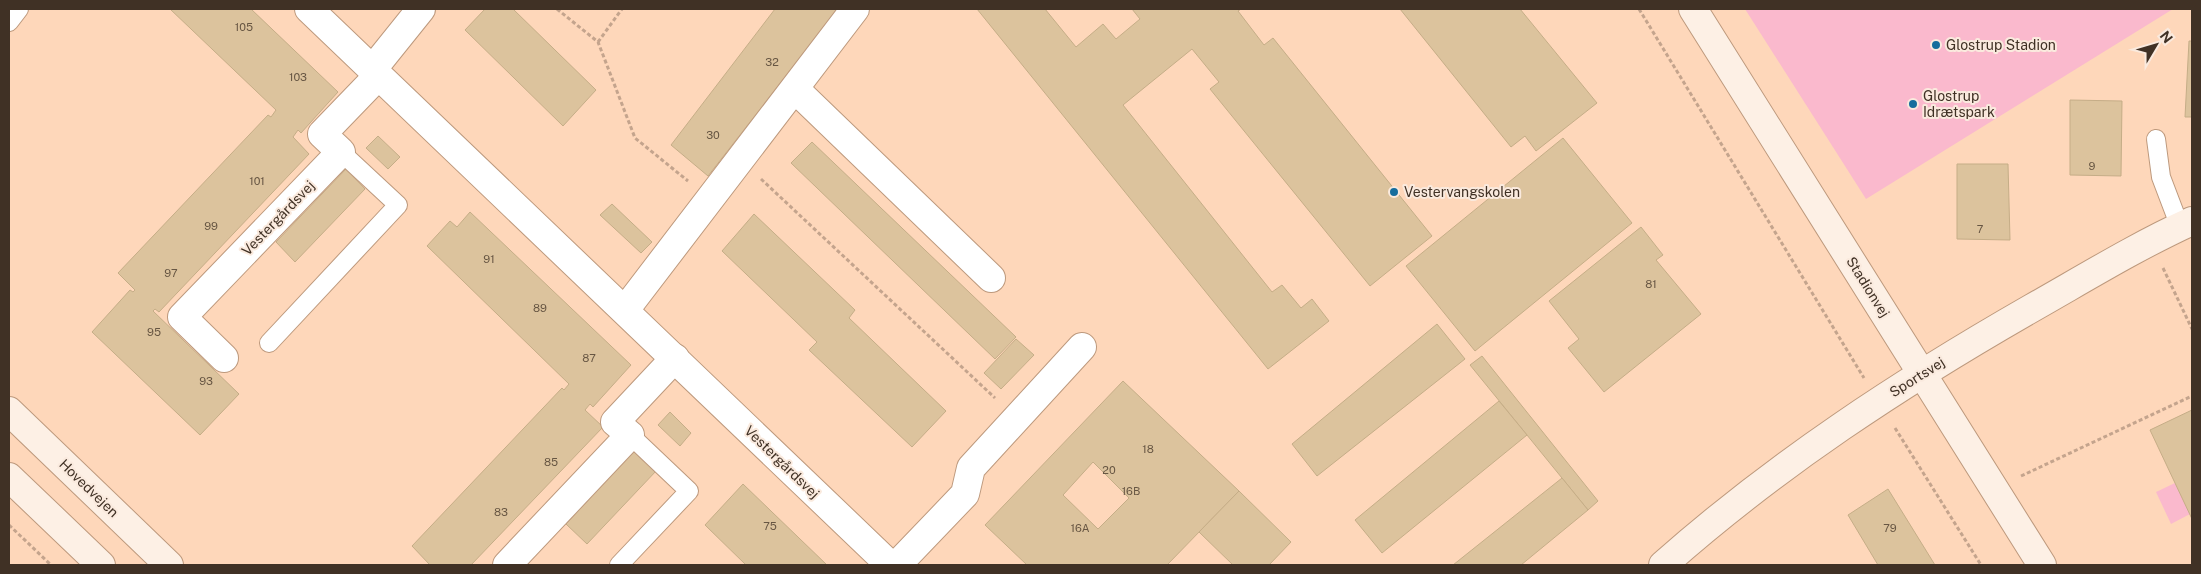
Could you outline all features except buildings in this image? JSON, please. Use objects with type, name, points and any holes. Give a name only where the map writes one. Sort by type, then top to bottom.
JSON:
[{"type":"street","name":"Vestergårdsvej","points":[[309,9],[890,565]]},
{"type":"street","points":[[341,152],[322,134],[375,73],[421,9]]},
{"type":"street","points":[[625,310],[855,9]]},
{"type":"street","name":"Stadionvej","points":[[1693,9],[2042,565]]},
{"type":"street","points":[[795,89],[991,278]]},
{"type":"street","name":"Vestergårdsvej","points":[[224,358],[182,318],[341,152]]},
{"type":"street","name":"Sportsvej","points":[[1665,564],[1781,468],[1878,401],[1922,373],[2150,240],[2186,224]]},
{"type":"street","points":[[897,565],[965,494],[971,468],[1082,348]]},
{"type":"street","points":[[508,565],[630,435],[615,422],[675,358]]},
{"type":"street","name":"Hovedvejen","points":[[9,411],[169,565]]},
{"type":"street","points":[[9,477],[101,565]]},
{"type":"lane","points":[[9,22],[19,9]]},
{"type":"lane","points":[[2156,139],[2161,177],[2186,224]]},
{"type":"lane","points":[[269,343],[398,206],[341,152]]},
{"type":"lane","points":[[620,565],[689,491],[630,435]]},
{"type":"path","points":[[556,9],[598,42],[635,138],[709,199]]},
{"type":"path","points":[[598,42],[622,9]]},
{"type":"path","points":[[1639,9],[1878,401],[1981,565]]},
{"type":"path","points":[[740,159],[1017,419]]},
{"type":"path","points":[[2150,240],[2192,329]]},
{"type":"path","points":[[1994,489],[2192,396]]},
{"type":"path","points":[[9,525],[51,565]]},
{"type":"shaded area","name":"Glostrup Idrætspark","points":[[1745,9],[2173,9],[1866,199]]},
{"type":"shaded area","points":[[2175,483],[2190,514],[2171,524],[2156,492]]},
{"type":"place","name":"Glostrup Stadion","points":[[1936,45]]},
{"type":"place","name":"Glostrup Idrætspark","points":[[1913,104]]},
{"type":"place","name":"Vestervangskolen","points":[[1394,192]]}]
